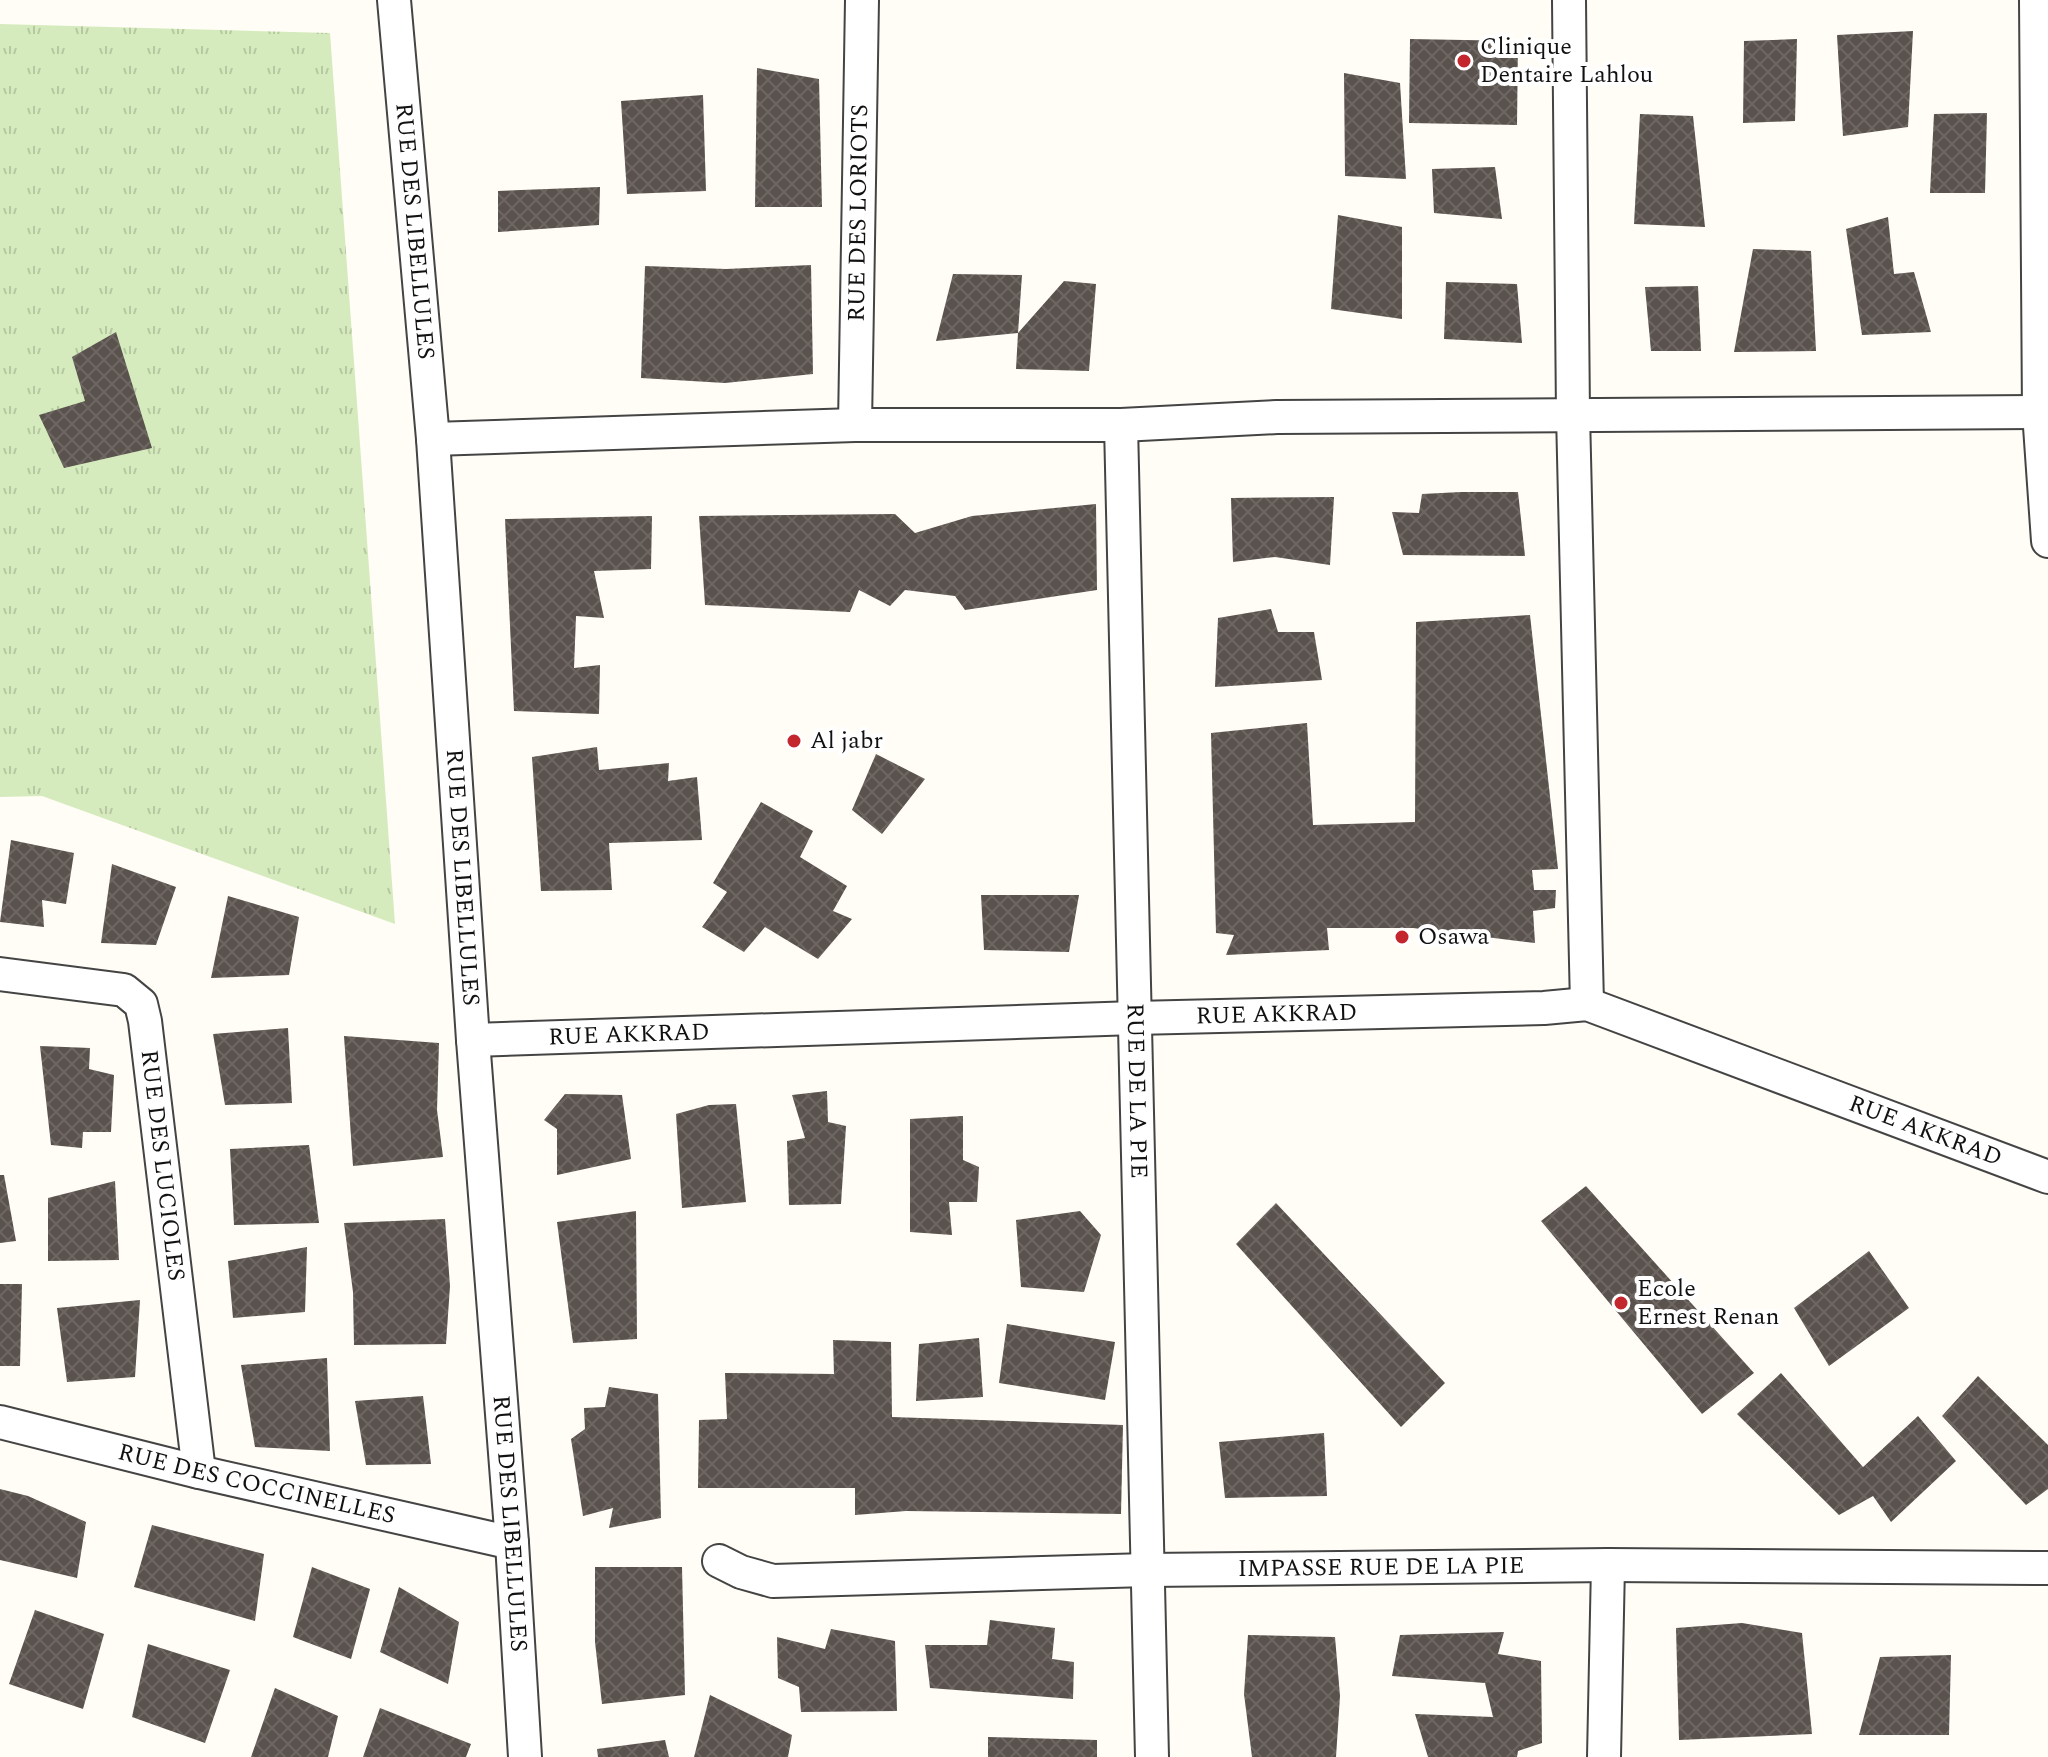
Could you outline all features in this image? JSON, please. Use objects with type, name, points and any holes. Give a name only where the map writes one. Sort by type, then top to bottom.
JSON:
[{"type":"street","name":"RUE DES LIBELLULES","points":[[394,0],[433,439],[525,1757]]},
{"type":"street","name":"RUE DES LORIOTS","points":[[855,425],[862,0]]},
{"type":"street","points":[[1569,0],[1573,414],[1587,1004]]},
{"type":"street","points":[[2036,0],[2048,541]]},
{"type":"street","points":[[433,439],[855,425],[1121,425],[1277,417],[2043,412]]},
{"type":"street","name":"RUE DE LA PIE","points":[[1121,425],[1152,1757]]},
{"type":"street","name":"RUE DES LUCIOLES","points":[[0,974],[124,990],[141,1004],[199,1472]]},
{"type":"street","name":"RUE AKKRAD","points":[[473,1040],[1544,1008],[1587,1004],[2048,1177]]},
{"type":"street","name":"RUE DES COCCINELLES","points":[[0,1422],[199,1472],[512,1543]]},
{"type":"street","name":"IMPASSE RUE DE LA PIE","points":[[719,1561],[741,1572],[773,1581],[1147,1570],[1608,1565],[2048,1568]]},
{"type":"street","points":[[1604,1757],[1608,1565]]},
{"type":"green space","points":[[0,24],[330,33],[395,924],[42,796],[0,797]]},
{"type":"building","points":[[1913,31],[1908,127],[1843,136],[1837,35]]},
{"type":"building","name":"Clinique Dentaire Lahlou","points":[[1410,39],[1518,41],[1517,125],[1409,123]]},
{"type":"building","points":[[1797,39],[1795,121],[1743,123],[1744,41]]},
{"type":"building","points":[[757,68],[819,79],[822,207],[755,207]]},
{"type":"building","points":[[1344,73],[1400,83],[1406,179],[1345,176]]},
{"type":"building","points":[[703,95],[706,191],[627,194],[621,101]]},
{"type":"building","points":[[1987,113],[1985,193],[1930,193],[1934,114]]},
{"type":"building","points":[[1640,114],[1693,116],[1705,227],[1634,224]]},
{"type":"building","points":[[1495,167],[1502,219],[1434,213],[1432,169]]},
{"type":"building","points":[[600,187],[599,225],[498,232],[498,191]]},
{"type":"building","points":[[1338,215],[1402,227],[1402,319],[1331,309]]},
{"type":"building","points":[[1888,217],[1894,274],[1914,272],[1931,332],[1862,335],[1846,229]]},
{"type":"building","points":[[1753,249],[1811,251],[1816,351],[1734,352]]},
{"type":"building","points":[[811,265],[813,374],[725,383],[641,378],[645,266],[726,269]]},
{"type":"building","points":[[953,274],[1022,275],[1018,333],[936,341]]},
{"type":"building","points":[[1064,281],[1096,284],[1089,371],[1016,369],[1018,333]]},
{"type":"building","points":[[1446,282],[1517,284],[1522,343],[1444,339]]},
{"type":"building","points":[[1698,286],[1701,351],[1651,351],[1645,287]]},
{"type":"building","points":[[116,332],[152,448],[64,468],[39,415],[85,401],[72,357]]},
{"type":"building","points":[[1518,492],[1525,556],[1403,555],[1392,512],[1419,513],[1422,494]]},
{"type":"building","points":[[1334,497],[1330,565],[1275,557],[1233,562],[1231,498]]},
{"type":"building","points":[[1096,504],[1097,590],[965,610],[955,596],[905,590],[890,606],[859,590],[850,612],[705,605],[699,516],[895,514],[915,533],[972,516]]},
{"type":"building","points":[[652,516],[651,569],[594,571],[604,618],[576,616],[574,668],[600,665],[599,714],[514,711],[505,519]]},
{"type":"building","points":[[1271,609],[1278,632],[1314,632],[1322,680],[1215,687],[1218,618]]},
{"type":"building","points":[[1530,615],[1558,869],[1532,870],[1534,890],[1556,890],[1555,908],[1533,911],[1535,943],[1413,928],[1327,928],[1329,950],[1226,955],[1234,935],[1216,933],[1211,733],[1307,723],[1313,825],[1415,822],[1416,622]]},
{"type":"building","points":[[597,747],[599,770],[669,763],[668,781],[697,777],[702,840],[609,843],[612,890],[541,891],[532,757]]},
{"type":"building","points":[[876,754],[925,779],[882,834],[852,810]]},
{"type":"building","points":[[761,802],[813,831],[800,857],[847,886],[833,911],[852,919],[818,959],[765,927],[744,952],[702,927],[727,892],[713,883]]},
{"type":"building","points":[[11,840],[74,853],[66,904],[42,900],[44,927],[0,922]]},
{"type":"building","points":[[112,864],[176,887],[156,945],[101,943]]},
{"type":"building","points":[[981,895],[1079,895],[1069,952],[984,950]]},
{"type":"building","points":[[228,896],[299,917],[289,975],[211,978]]},
{"type":"building","points":[[288,1028],[292,1103],[225,1105],[213,1034]]},
{"type":"building","points":[[344,1036],[439,1043],[437,1110],[443,1157],[353,1166]]},
{"type":"building","points":[[40,1046],[90,1048],[89,1069],[114,1075],[111,1132],[83,1132],[82,1148],[51,1145]]},
{"type":"building","points":[[827,1091],[828,1122],[846,1126],[841,1204],[789,1205],[787,1141],[805,1138],[792,1095]]},
{"type":"building","points":[[565,1094],[622,1095],[631,1159],[557,1175],[557,1129],[544,1120]]},
{"type":"building","points":[[736,1104],[746,1202],[682,1208],[676,1114],[709,1105]]},
{"type":"building","points":[[963,1116],[963,1160],[979,1167],[977,1202],[949,1202],[952,1235],[910,1232],[910,1119]]},
{"type":"building","points":[[309,1145],[319,1223],[234,1225],[230,1149]]},
{"type":"building","points":[[0,1175],[4,1175],[16,1241],[0,1243]]},
{"type":"building","points":[[115,1181],[119,1260],[48,1261],[48,1198]]},
{"type":"building","points":[[1586,1186],[1754,1373],[1702,1414],[1541,1221]]},
{"type":"building","points":[[1276,1203],[1445,1383],[1401,1427],[1236,1244]]},
{"type":"building","points":[[636,1211],[637,1339],[573,1343],[557,1222]]},
{"type":"building","points":[[1080,1211],[1101,1235],[1084,1292],[1021,1287],[1016,1220]]},
{"type":"building","points":[[445,1219],[450,1286],[446,1344],[354,1345],[353,1292],[344,1223]]},
{"type":"building","points":[[307,1247],[305,1312],[233,1318],[228,1261]]},
{"type":"building","points":[[1869,1251],[1909,1308],[1829,1366],[1794,1308]]},
{"type":"building","points":[[0,1284],[22,1284],[20,1366],[0,1366]]},
{"type":"building","points":[[140,1300],[135,1377],[67,1382],[57,1308]]},
{"type":"building","points":[[1007,1324],[1115,1342],[1105,1400],[999,1383]]},
{"type":"building","points":[[979,1338],[983,1397],[916,1401],[919,1344]]},
{"type":"building","points":[[833,1340],[891,1342],[892,1417],[1123,1425],[1121,1514],[906,1511],[855,1515],[855,1488],[698,1488],[699,1420],[727,1419],[725,1373],[834,1374]]},
{"type":"building","points":[[327,1358],[330,1451],[255,1447],[241,1365]]},
{"type":"building","points":[[1781,1373],[1863,1467],[1918,1416],[1956,1461],[1891,1522],[1873,1496],[1839,1515],[1737,1414]]},
{"type":"building","points":[[1978,1376],[2048,1445],[2048,1489],[2026,1505],[1942,1416]]},
{"type":"building","points":[[609,1387],[658,1394],[661,1518],[609,1528],[613,1508],[583,1516],[571,1439],[585,1429],[584,1408],[605,1407]]},
{"type":"building","points":[[423,1396],[431,1464],[366,1465],[355,1401]]},
{"type":"building","points":[[1324,1433],[1327,1496],[1225,1498],[1219,1442]]},
{"type":"building","points":[[0,1489],[28,1496],[86,1522],[77,1578],[0,1560]]},
{"type":"building","points":[[152,1525],[264,1554],[255,1621],[134,1587]]},
{"type":"building","points":[[312,1567],[370,1589],[351,1659],[293,1637]]},
{"type":"building","points":[[595,1567],[682,1567],[685,1695],[602,1704],[595,1642]]},
{"type":"building","points":[[399,1587],[459,1622],[448,1684],[380,1652]]},
{"type":"building","points":[[35,1610],[104,1634],[83,1709],[9,1684]]},
{"type":"building","points":[[990,1620],[1055,1628],[1052,1659],[1074,1662],[1073,1699],[930,1688],[925,1645],[987,1645]]},
{"type":"building","points":[[1742,1623],[1802,1633],[1812,1734],[1679,1740],[1676,1628]]},
{"type":"building","points":[[831,1629],[895,1641],[897,1711],[801,1712],[799,1687],[778,1678],[777,1637],[825,1649]]},
{"type":"building","points":[[1504,1632],[1498,1654],[1541,1661],[1542,1743],[1518,1751],[1517,1757],[1428,1757],[1415,1714],[1493,1717],[1485,1683],[1392,1676],[1400,1635]]},
{"type":"building","points":[[1248,1635],[1335,1637],[1340,1696],[1336,1757],[1252,1757],[1244,1694]]},
{"type":"building","points":[[148,1644],[230,1670],[205,1743],[132,1717]]},
{"type":"building","points":[[1951,1655],[1949,1735],[1859,1735],[1880,1657]]},
{"type":"building","points":[[275,1688],[338,1716],[328,1757],[251,1757]]},
{"type":"building","points":[[710,1695],[792,1735],[788,1757],[694,1757]]},
{"type":"building","points":[[380,1708],[471,1744],[466,1757],[363,1757]]},
{"type":"building","points":[[988,1737],[1097,1740],[1097,1757],[988,1757]]},
{"type":"building","points":[[665,1740],[669,1757],[598,1757],[597,1749]]},
{"type":"place","name":"Clinique Dentaire Lahlou","points":[[1464,61]]},
{"type":"place","name":"Al jabr","points":[[794,741]]},
{"type":"place","name":"Osawa","points":[[1402,937]]},
{"type":"place","name":"Ecole Ernest Renan","points":[[1621,1303]]}]
